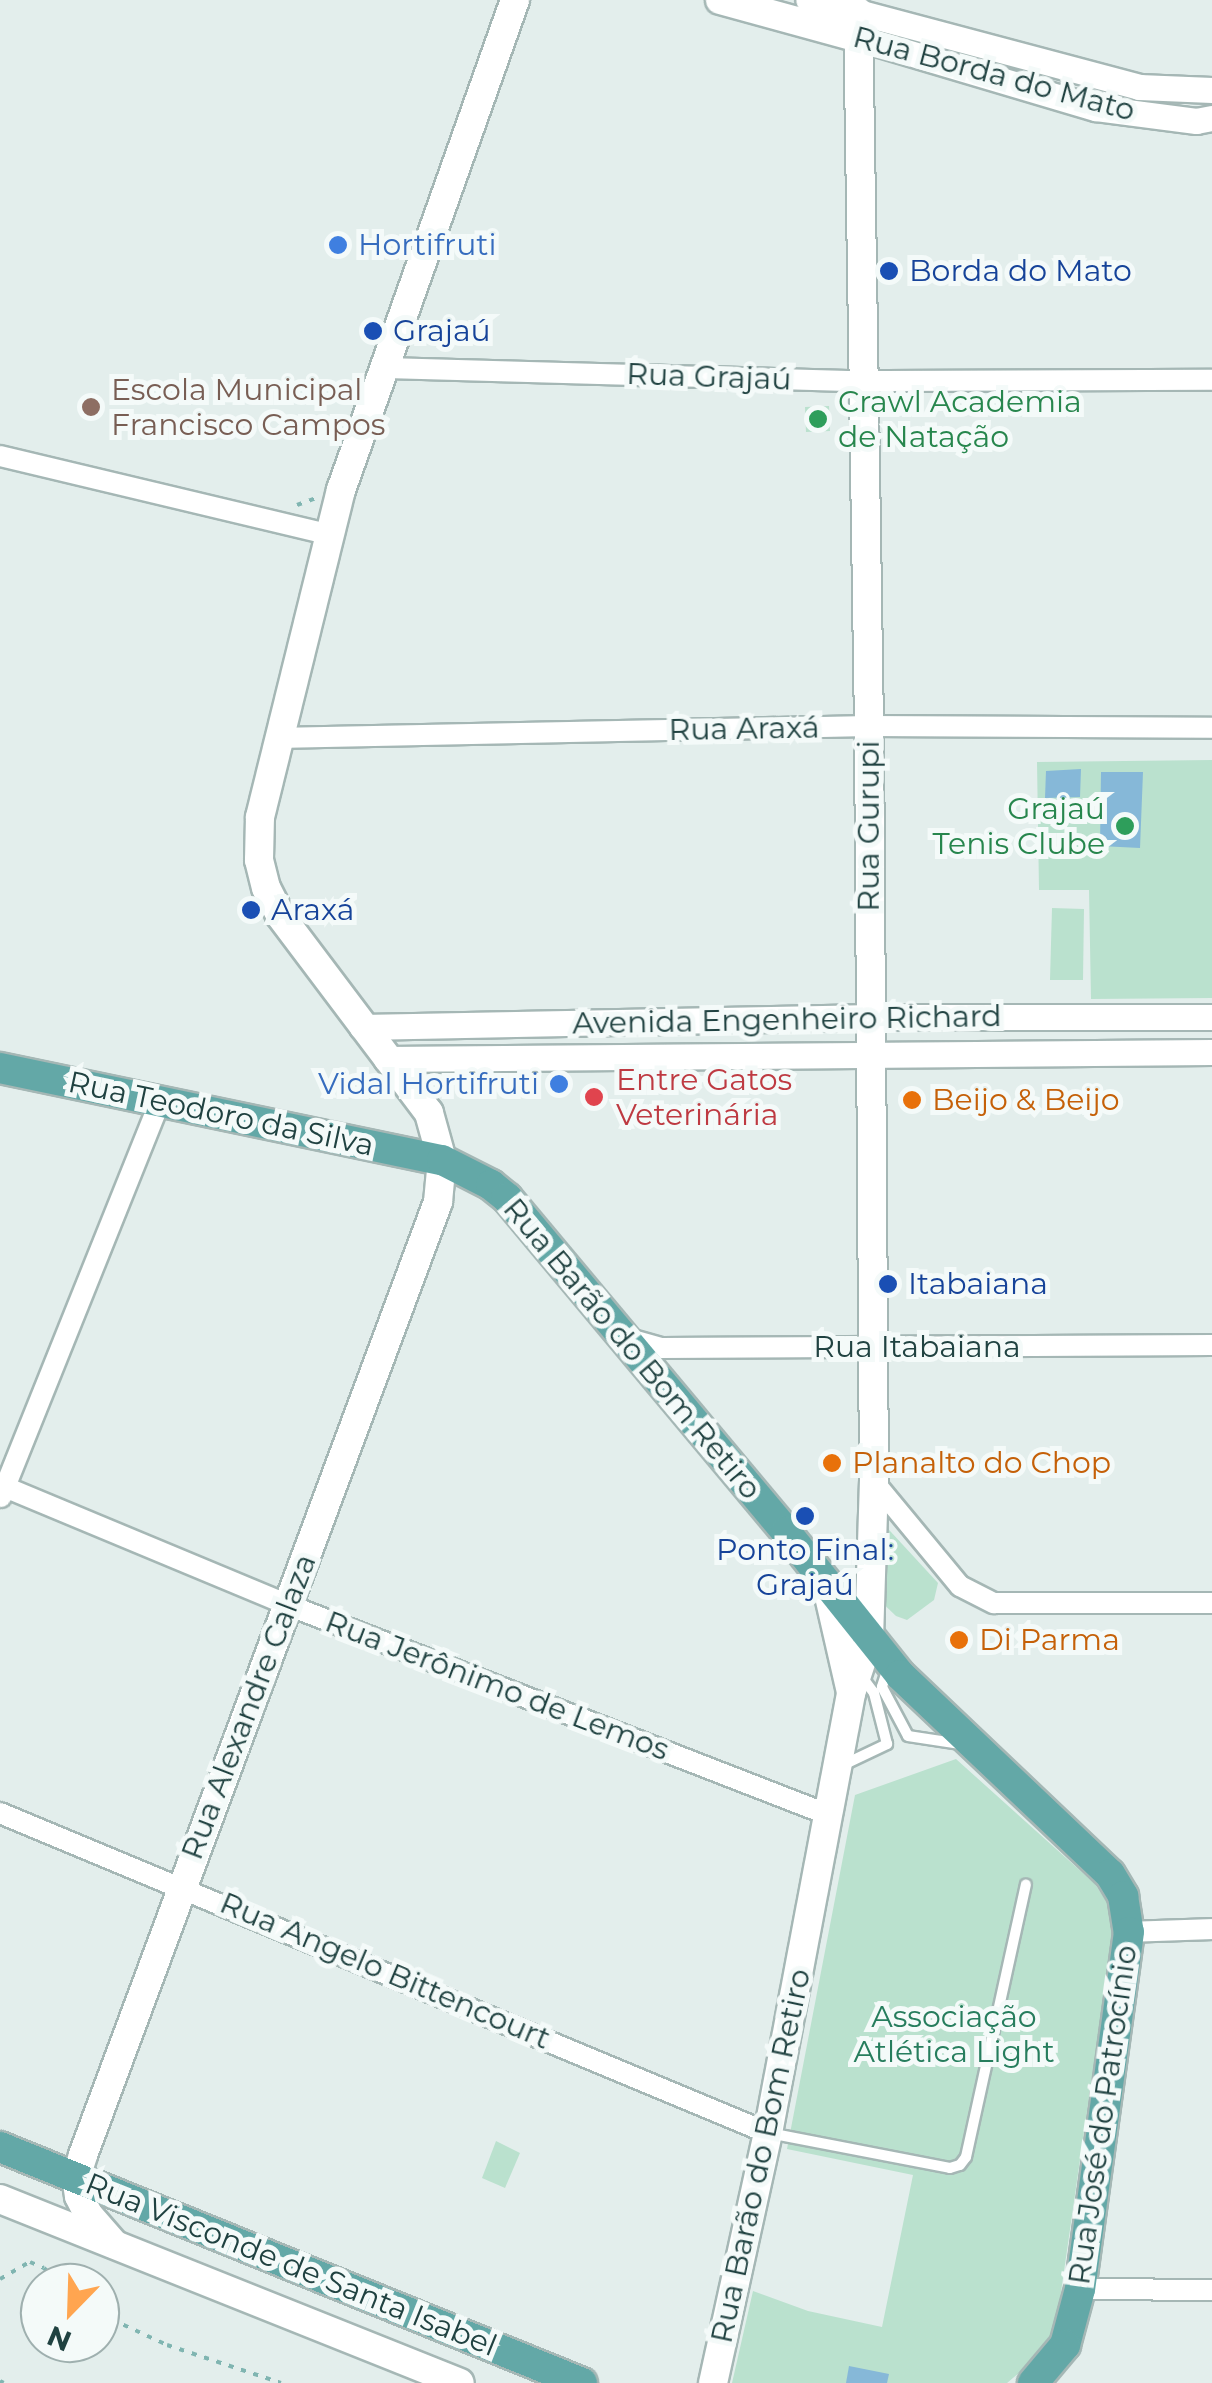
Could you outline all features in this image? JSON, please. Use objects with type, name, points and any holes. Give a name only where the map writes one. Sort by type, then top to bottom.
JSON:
[{"type":"main road","name":"Rua Borda do Mato","points":[[720,0],[863,16]]},
{"type":"main road","name":"Rua Borda do Mato","points":[[810,0],[863,16]]},
{"type":"main road","points":[[442,1160],[430,1113],[362,1027],[266,888],[258,860],[260,817],[276,738],[341,490],[386,368],[504,8]]},
{"type":"main road","name":"Rua Gurupi","points":[[863,16],[874,1482],[869,1640]]},
{"type":"main road","name":"Rua Teodoro da Silva","points":[[0,1068],[442,1160]]},
{"type":"main road","name":"Rua Barão do Bom Retiro","points":[[442,1160],[507,1198],[825,1578],[869,1640],[837,1768],[768,2133],[714,2383]]},
{"type":"main road","name":"Rua Alexandre Calaza","points":[[76,2177],[432,1218],[442,1160]]},
{"type":"main road","name":"Rua Barão do Bom Retiro","points":[[825,1578],[855,1684]]},
{"type":"main road","name":"Rua José do Patrocínio","points":[[869,1640],[1110,1874],[1123,1896],[1129,1932],[1080,2289],[1065,2344],[1033,2383]]},
{"type":"main road","name":"Rua Visconde de Santa Isabel","points":[[0,2147],[582,2383]]},
{"type":"main road","points":[[76,2177],[88,2214],[114,2244]]},
{"type":"main road","points":[[0,2199],[459,2383]]},
{"type":"street","name":"Rua Borda do Mato","points":[[863,16],[1138,87],[1197,93],[1212,90]]},
{"type":"street","name":"Rua Borda do Mato","points":[[863,16],[1056,96],[1142,115],[1196,121],[1212,118]]},
{"type":"street","points":[[1056,96],[1062,69]]},
{"type":"street","name":"Rua Grajaú","points":[[386,368],[866,381],[1212,380]]},
{"type":"street","points":[[0,456],[328,534]]},
{"type":"street","name":"Rua Araxá","points":[[276,738],[869,726],[1212,728]]},
{"type":"street","name":"Avenida Engenheiro Richard","points":[[362,1027],[868,1017],[1212,1017]]},
{"type":"street","name":"Avenida Engenheiro Richard","points":[[386,1059],[868,1058],[1212,1052]]},
{"type":"street","points":[[2,1490],[160,1101]]},
{"type":"street","name":"Rua Itabaiana","points":[[623,1337],[662,1348],[1212,1345]]},
{"type":"street","points":[[874,1482],[960,1586],[994,1604],[1212,1604]]},
{"type":"street","name":"Rua Jerônimo de Lemos","points":[[2,1490],[828,1816]]},
{"type":"street","name":"Rua Angelo Bittencourt","points":[[0,1813],[768,2133]]},
{"type":"street","points":[[1129,1932],[1212,1929]]},
{"type":"street","points":[[1080,2289],[1212,2290]]},
{"type":"lane","points":[[837,1768],[887,1744],[874,1694],[855,1684]]},
{"type":"lane","points":[[768,2133],[950,2168],[960,2165],[1026,1884]]},
{"type":"path","points":[[259,517],[341,490]]},
{"type":"path","points":[[120,2323],[167,2345],[282,2383]]},
{"type":"green space","name":"Crawl Academia de Natação","points":[[829,406],[830,431],[806,432],[805,407]]},
{"type":"green space","name":"Grajaú Tenis Clube","points":[[1212,760],[1212,998],[1091,999],[1089,890],[1039,890],[1037,762]]},
{"type":"green space","points":[[1052,908],[1084,909],[1083,980],[1050,980]]},
{"type":"green space","points":[[879,1519],[938,1583],[934,1600],[907,1620],[896,1616],[873,1594]]},
{"type":"green space","name":"Associação Atlética Light","points":[[956,1759],[1095,1884],[1110,1907],[1113,1930],[1057,2320],[1050,2340],[1037,2358],[1007,2383],[732,2383],[753,2291],[808,2311],[882,2327],[913,2175],[787,2149],[855,1795]]},
{"type":"green space","points":[[496,2141],[520,2153],[505,2188],[482,2178]]},
{"type":"water","points":[[1081,769],[1080,797],[1045,798],[1046,771]]},
{"type":"water","points":[[1101,772],[1143,772],[1140,848],[1100,846]]},
{"type":"water","points":[[849,2366],[889,2374],[887,2383],[846,2383]]},
{"type":"place","name":"Hortifruti","points":[[338,245]]},
{"type":"place","name":"Borda do Mato","points":[[889,271]]},
{"type":"place","name":"Grajaú","points":[[373,331]]},
{"type":"place","name":"Escola Municipal Francisco Campos","points":[[91,407]]},
{"type":"place","name":"Crawl Academia de Natação","points":[[818,419]]},
{"type":"place","name":"Grajaú Tenis Clube","points":[[1125,826]]},
{"type":"place","name":"Araxá","points":[[251,910]]},
{"type":"place","name":"Vidal Hortifruti","points":[[559,1084]]},
{"type":"place","name":"Entre Gatos Veterinária","points":[[594,1097]]},
{"type":"place","name":"Beijo & Beijo","points":[[912,1100]]},
{"type":"place","name":"Itabaiana","points":[[888,1284]]},
{"type":"place","name":"Planalto do Chop","points":[[832,1463]]},
{"type":"place","name":"Ponto Final: Grajaú","points":[[805,1516]]},
{"type":"place","name":"Di Parma","points":[[959,1640]]}]
